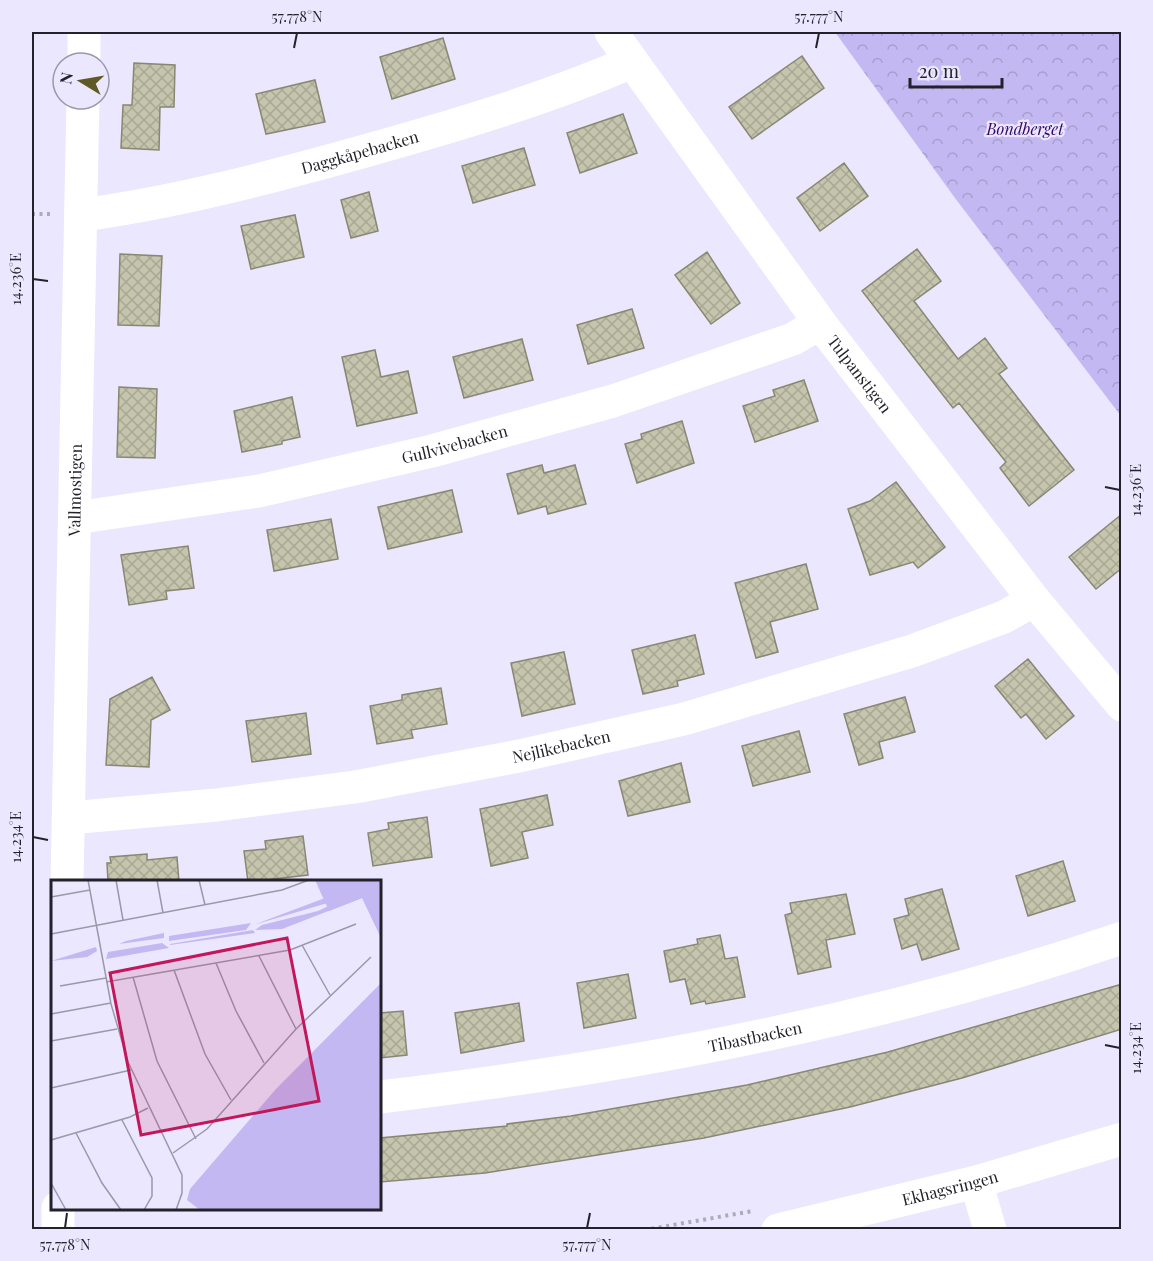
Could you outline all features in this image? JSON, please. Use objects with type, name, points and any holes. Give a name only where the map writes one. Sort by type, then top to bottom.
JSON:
[{"type":"street","points":[[84,32],[84,51]]},
{"type":"street","name":"Tulpanstigen","points":[[611,32],[820,323],[1034,600],[1122,705]]},
{"type":"street","name":"Daggkåpebacken","points":[[82,215],[122,210],[256,180],[344,157],[421,135],[589,80],[631,62]]},
{"type":"street","name":"Vallmostigen","points":[[68,880],[83,111]]},
{"type":"street","name":"Gullvivebacken","points":[[75,518],[258,491],[432,451],[613,401],[793,339],[820,323]]},
{"type":"street","name":"Nejlikebacken","points":[[69,818],[217,805],[355,787],[519,756],[673,722],[912,651],[1004,616],[1034,600]]},
{"type":"street","name":"Tibastbacken","points":[[381,1097],[525,1080],[642,1060],[838,1020],[1010,975],[1122,938]]},
{"type":"street","name":"Ekhagsringen","points":[[778,1230],[976,1182],[1122,1139]]},
{"type":"street","points":[[976,1182],[990,1230]]},
{"type":"street","points":[[58,1210],[58,1230]]},
{"type":"green space","name":"Bondberget","points":[[835,32],[1121,32],[1121,416],[955,198]]},
{"type":"building","points":[[443,38],[455,79],[392,99],[380,57]]},
{"type":"building","points":[[802,56],[824,88],[752,139],[729,107]]},
{"type":"building","points":[[134,63],[175,65],[174,107],[160,107],[159,150],[121,148],[123,105],[132,105]]},
{"type":"building","points":[[315,80],[325,122],[266,134],[256,94]]},
{"type":"building","points":[[623,114],[637,153],[580,173],[567,133]]},
{"type":"building","points":[[524,148],[535,185],[473,203],[462,166]]},
{"type":"building","points":[[844,163],[868,196],[820,231],[797,198]]},
{"type":"building","points":[[369,192],[378,231],[351,238],[341,200]]},
{"type":"building","points":[[295,215],[304,257],[251,269],[241,226]]},
{"type":"building","points":[[917,249],[941,281],[914,301],[958,359],[985,338],[1007,368],[999,374],[1074,470],[1029,506],[1000,468],[1006,462],[959,403],[953,408],[862,291]]},
{"type":"building","points":[[707,252],[740,303],[711,324],[675,275]]},
{"type":"building","points":[[120,254],[162,256],[159,326],[118,325]]},
{"type":"building","points":[[632,309],[644,348],[588,364],[577,325]]},
{"type":"building","points":[[522,339],[533,380],[464,398],[453,357]]},
{"type":"building","points":[[375,350],[381,377],[408,371],[417,413],[357,426],[342,357]]},
{"type":"building","points":[[804,380],[818,421],[755,442],[743,406],[775,396],[773,390]]},
{"type":"building","points":[[119,387],[157,389],[155,458],[117,457]]},
{"type":"building","points":[[292,397],[300,437],[282,441],[282,444],[242,452],[234,411]]},
{"type":"building","points":[[682,421],[694,463],[637,483],[625,444],[642,439],[641,434]]},
{"type":"building","points":[[542,465],[544,473],[575,465],[586,504],[548,514],[546,506],[518,514],[507,474]]},
{"type":"building","points":[[896,482],[945,547],[918,568],[913,562],[870,575],[848,509],[870,501]]},
{"type":"building","points":[[452,490],[462,532],[388,549],[378,507]]},
{"type":"building","points":[[1122,514],[1122,568],[1096,589],[1069,557]]},
{"type":"building","points":[[331,519],[338,559],[274,571],[267,530]]},
{"type":"building","points":[[188,546],[194,588],[166,591],[167,599],[129,605],[121,555]]},
{"type":"building","points":[[806,564],[818,609],[770,622],[778,652],[756,658],[735,583]]},
{"type":"building","points":[[695,635],[704,674],[677,681],[678,686],[643,694],[632,650]]},
{"type":"building","points":[[564,652],[575,704],[522,716],[511,663]]},
{"type":"building","points":[[1028,659],[1074,716],[1046,739],[1026,714],[1021,718],[995,686]]},
{"type":"building","points":[[152,677],[170,710],[151,720],[149,767],[106,765],[110,699]]},
{"type":"building","points":[[441,688],[447,724],[411,730],[413,738],[377,744],[370,706],[402,700],[402,695]]},
{"type":"building","points":[[905,697],[915,732],[879,742],[883,758],[859,765],[844,714]]},
{"type":"building","points":[[306,713],[311,754],[252,762],[246,721]]},
{"type":"building","points":[[799,731],[810,772],[753,786],[742,746]]},
{"type":"building","points":[[681,763],[690,802],[628,816],[619,781]]},
{"type":"building","points":[[547,795],[553,825],[522,832],[528,858],[491,866],[480,809]]},
{"type":"building","points":[[427,817],[432,857],[373,866],[368,833],[389,829],[388,823]]},
{"type":"building","points":[[303,836],[308,875],[248,880],[244,851],[266,849],[265,841]]},
{"type":"building","points":[[147,854],[147,860],[177,857],[179,880],[108,880],[107,863],[111,863],[110,857]]},
{"type":"building","points":[[1063,861],[1075,901],[1028,916],[1016,876]]},
{"type":"building","points":[[942,889],[959,949],[922,960],[917,944],[902,949],[894,919],[909,915],[905,899]]},
{"type":"building","points":[[846,894],[855,934],[826,940],[831,967],[798,974],[785,915],[792,913],[790,903]]},
{"type":"building","points":[[720,935],[725,959],[737,957],[745,997],[706,1004],[705,1001],[691,1004],[685,979],[670,982],[664,951],[698,944],[697,939]]},
{"type":"building","points":[[628,974],[636,1018],[584,1028],[577,983]]},
{"type":"building","points":[[1122,984],[1122,1029],[962,1078],[850,1107],[704,1138],[485,1173],[381,1182],[381,1138],[507,1126],[507,1124],[571,1116],[747,1085],[888,1052]]},
{"type":"building","points":[[519,1003],[524,1041],[461,1053],[455,1013]]},
{"type":"building","points":[[403,1011],[407,1055],[381,1058],[381,1013]]}]
